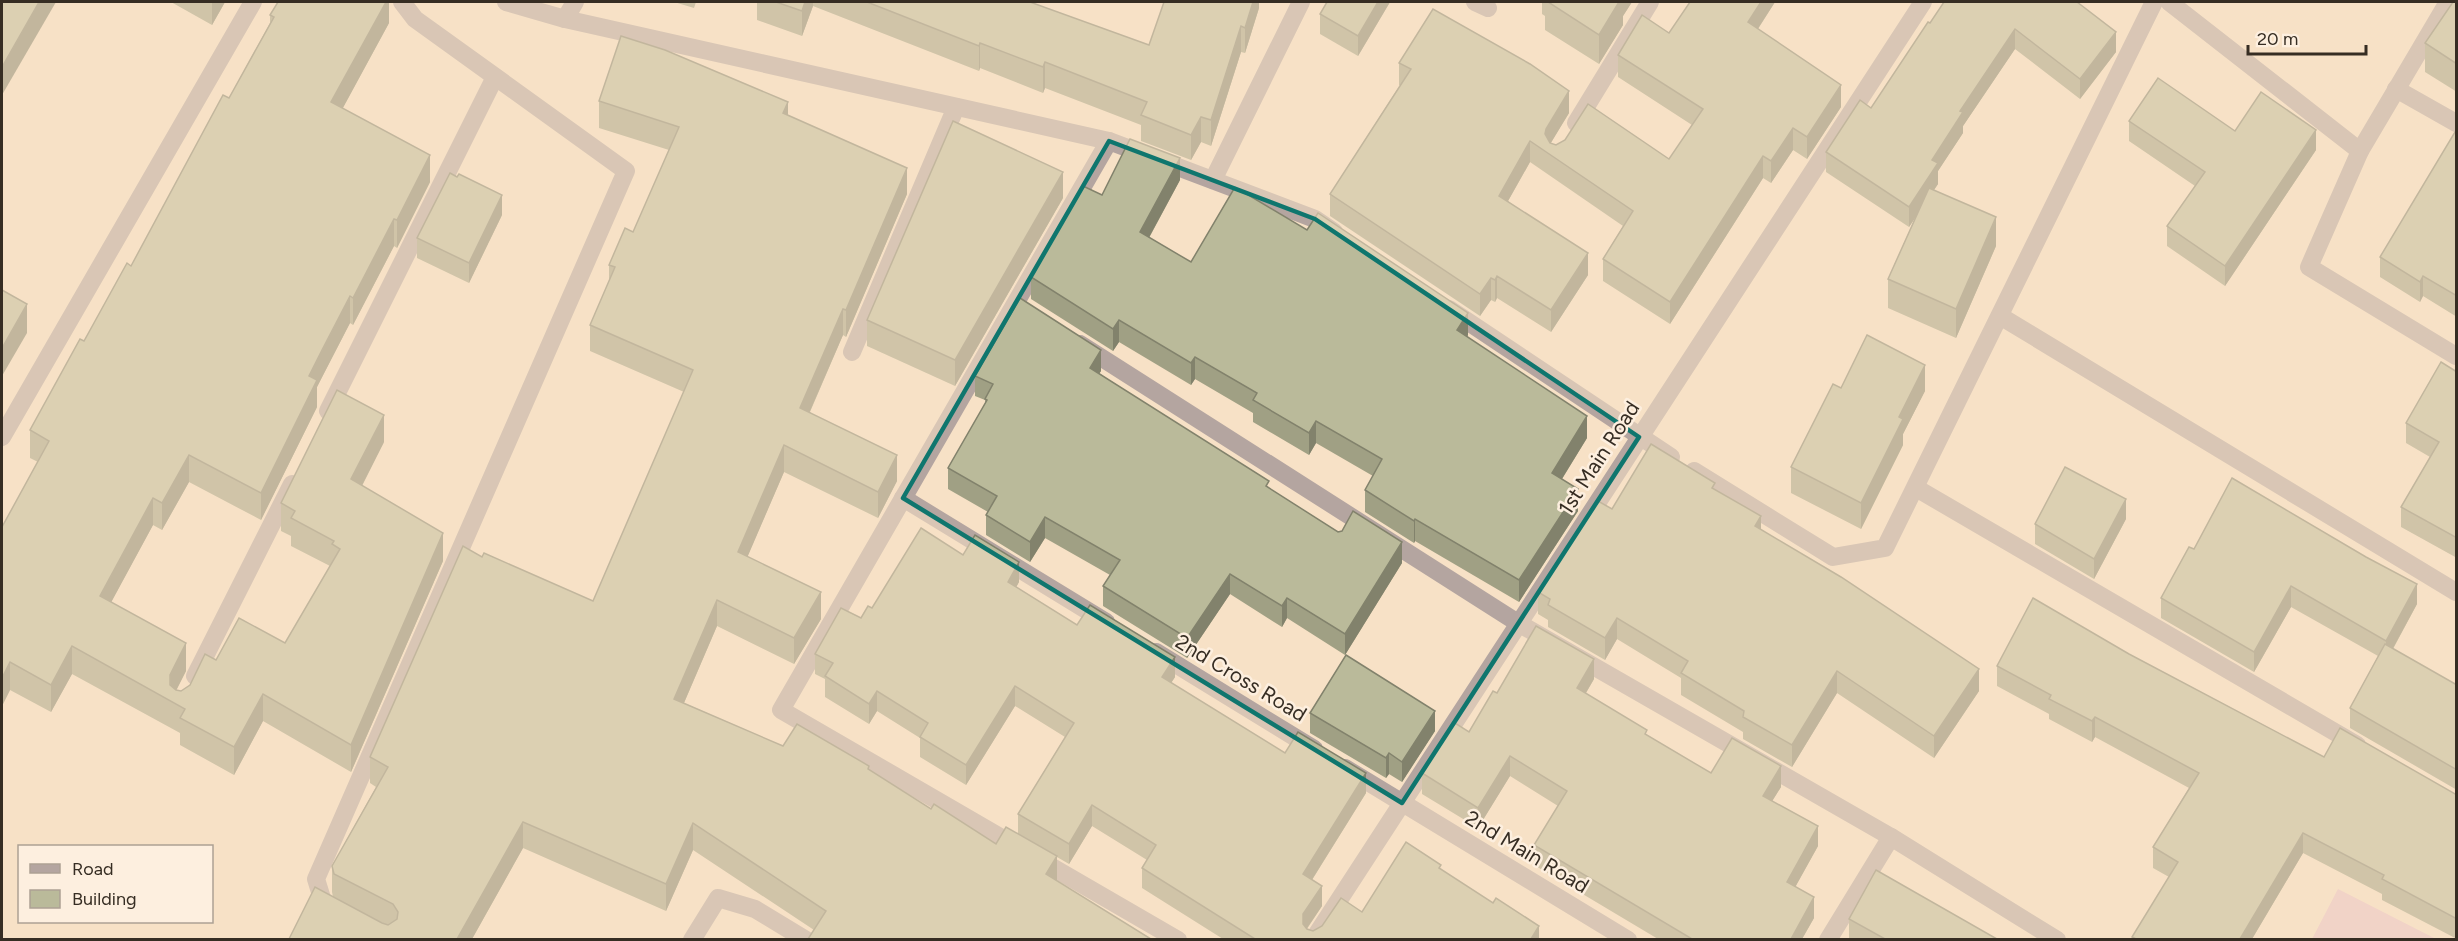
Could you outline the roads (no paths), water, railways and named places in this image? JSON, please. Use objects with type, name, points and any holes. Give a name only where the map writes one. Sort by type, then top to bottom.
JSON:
[{"type":"street","points":[[2,437],[253,2]]},
{"type":"street","points":[[346,919],[325,908],[316,879],[626,171],[415,19],[402,2]]},
{"type":"street","points":[[506,2],[565,19],[1109,141],[1315,219],[1344,239]]},
{"type":"street","points":[[565,19],[575,2]]},
{"type":"street","points":[[1213,180],[1301,2]]},
{"type":"street","points":[[1568,137],[1650,2]]},
{"type":"street","name":"1st Main Road","points":[[1312,939],[1923,2]]},
{"type":"street","points":[[1433,298],[1639,437],[1833,557],[1885,548],[2154,2]]},
{"type":"street","points":[[2169,2],[2360,151]]},
{"type":"street","points":[[2448,2],[2360,151],[2308,267],[2457,356]]},
{"type":"street","points":[[319,429],[495,77]]},
{"type":"street","points":[[2397,89],[2457,123]]},
{"type":"street","points":[[852,352],[956,107]]},
{"type":"street","points":[[1109,141],[781,710],[1178,939]]},
{"type":"street","points":[[1016,303],[1036,315]]},
{"type":"street","points":[[2000,316],[2457,592]]},
{"type":"street","points":[[1066,335],[1518,623],[1891,837],[2052,938]]},
{"type":"street","points":[[185,696],[298,472]]},
{"type":"street","points":[[1916,488],[2375,756]]},
{"type":"street","points":[[903,498],[1117,628]]},
{"type":"street","name":"2nd Cross Road","points":[[1137,641],[1402,803]]},
{"type":"street","name":"2nd Main Road","points":[[1402,803],[1628,939]]},
{"type":"street","points":[[1827,939],[1891,837]]},
{"type":"street","points":[[692,939],[718,898],[755,909],[806,939]]}]
